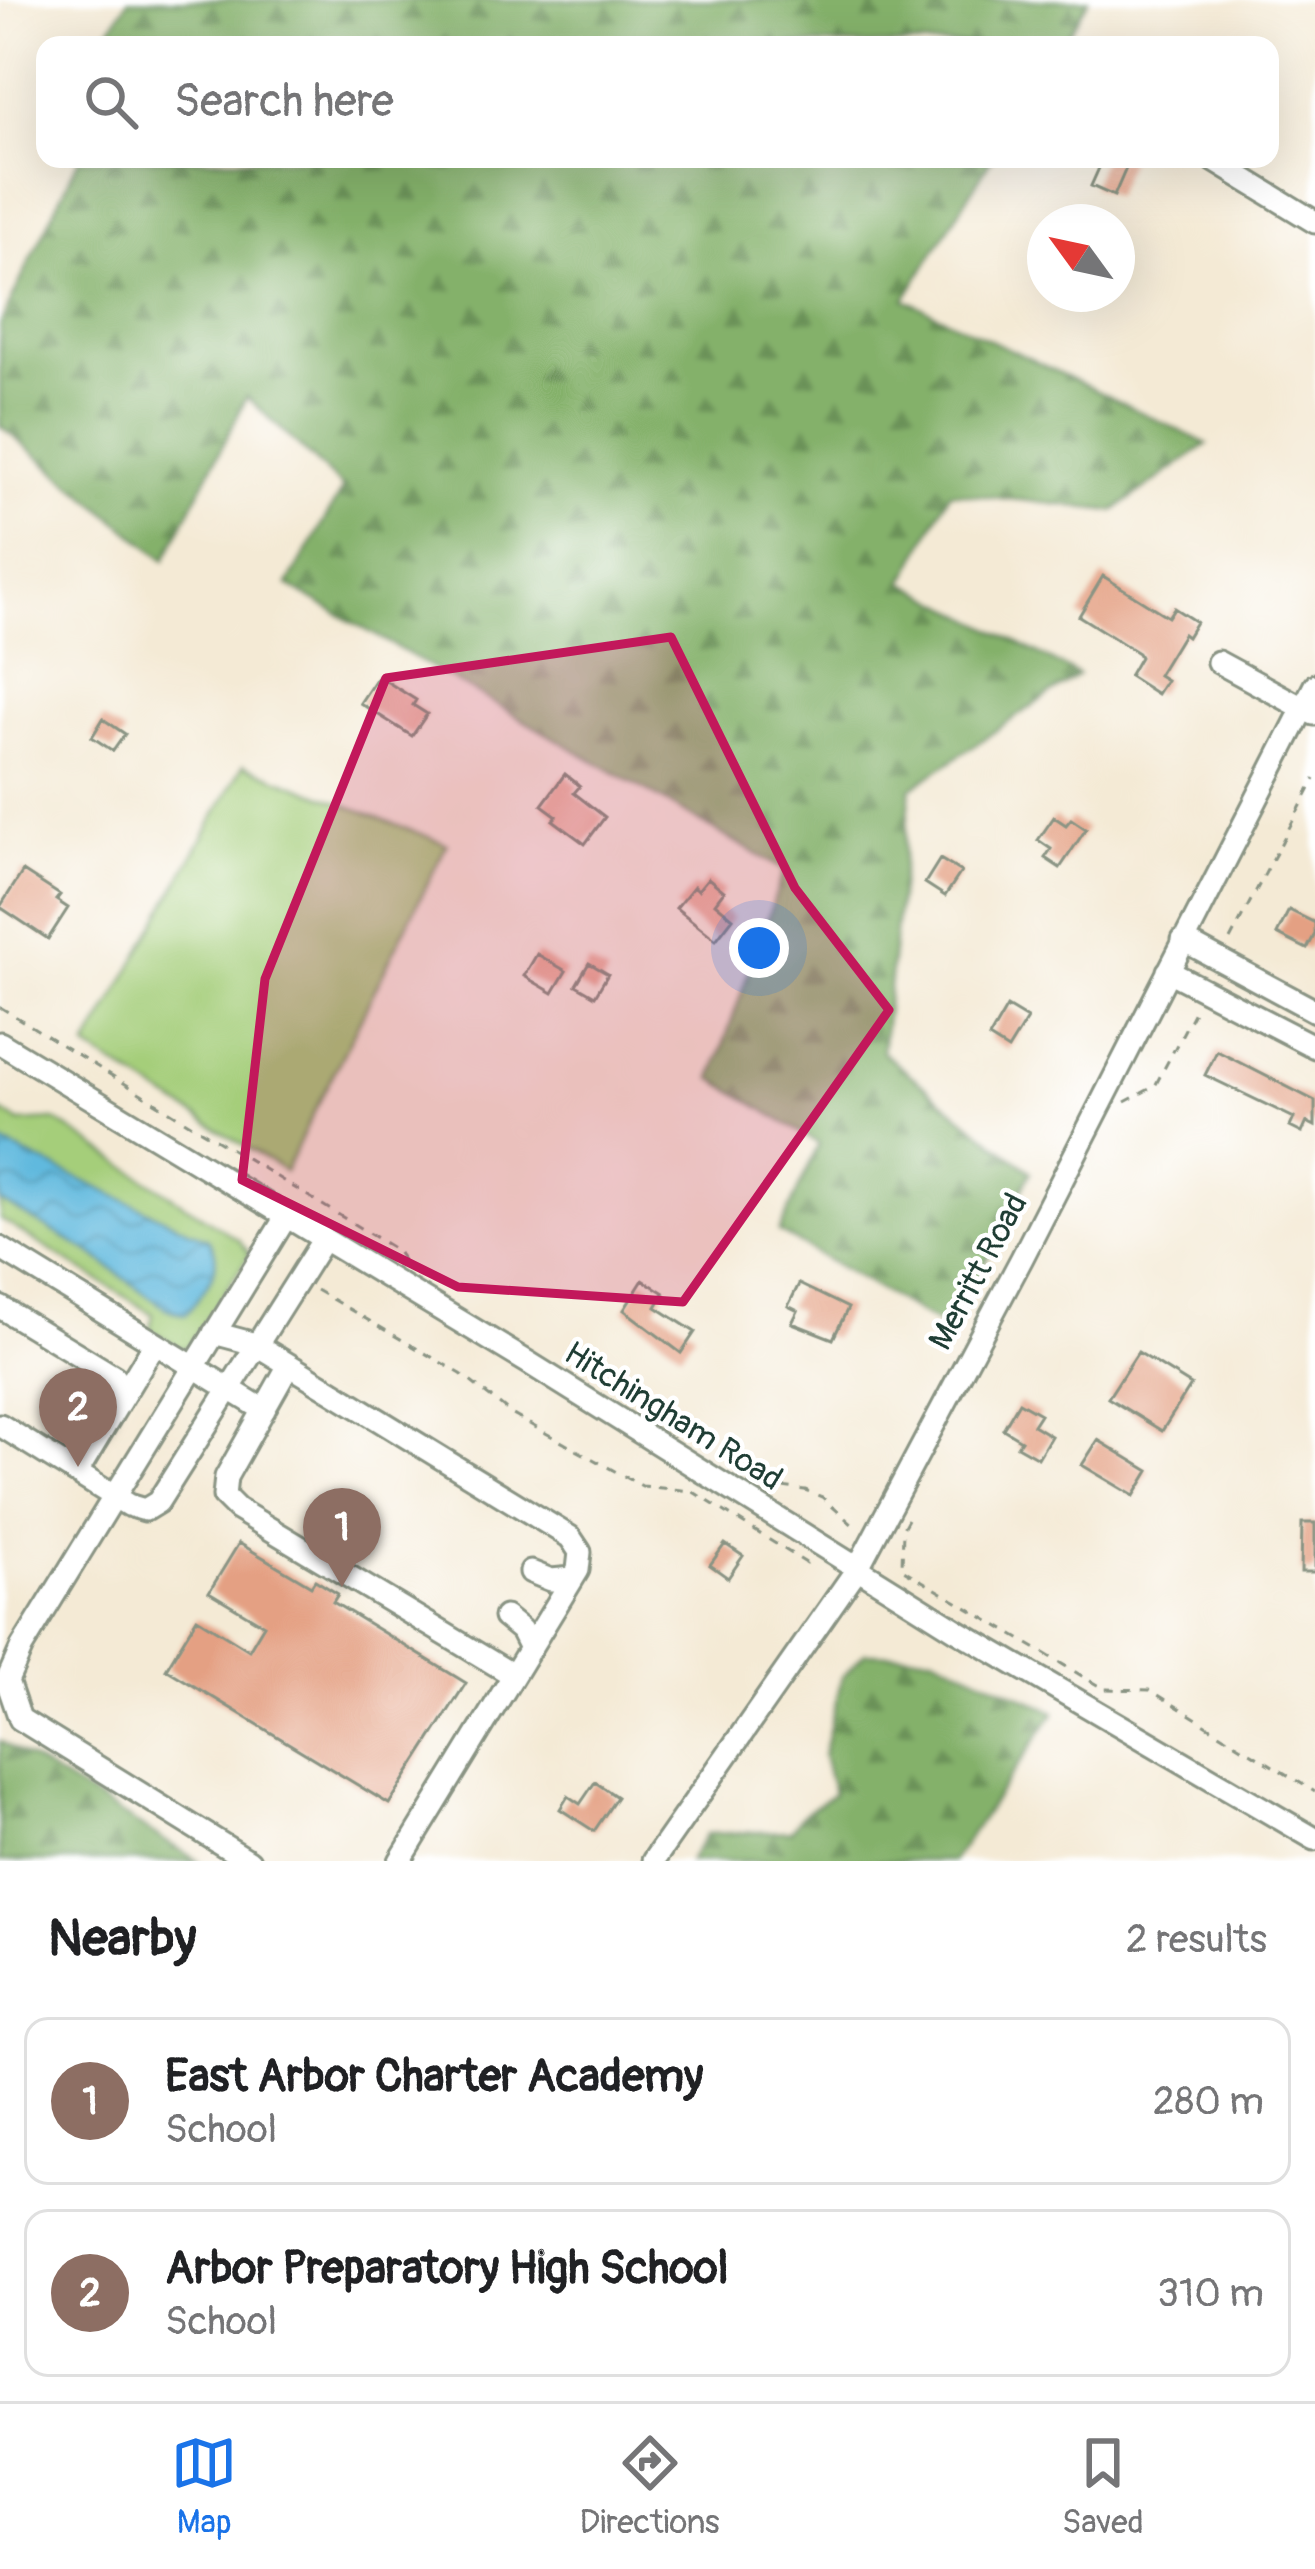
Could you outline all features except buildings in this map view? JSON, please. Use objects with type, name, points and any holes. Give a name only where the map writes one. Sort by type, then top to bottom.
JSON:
[{"type":"street","points":[[1226,168],[1315,222]]},
{"type":"street","points":[[1218,662],[1309,712]]},
{"type":"street","name":"Merritt Road","points":[[653,1861],[857,1569],[1183,940],[1309,712],[1315,685]]},
{"type":"street","points":[[1183,940],[1315,1011]]},
{"type":"street","points":[[1168,971],[1315,1047]]},
{"type":"street","name":"Hitchingham Road","points":[[0,1043],[857,1569],[1315,1839]]},
{"type":"street","points":[[249,1861],[20,1719],[7,1681],[22,1647],[286,1217]]},
{"type":"street","points":[[0,1425],[128,1505],[145,1510],[158,1502],[323,1240]]},
{"type":"street","points":[[0,1248],[264,1411]]},
{"type":"street","points":[[0,1306],[115,1378],[121,1391],[116,1407]]},
{"type":"street","points":[[214,1333],[255,1344],[570,1537],[580,1552],[573,1578],[400,1861]]},
{"type":"street","points":[[77,1472],[154,1343]]},
{"type":"street","points":[[289,1365],[226,1477],[224,1496],[237,1509],[514,1676]]},
{"type":"street","points":[[531,1572],[551,1580],[573,1578]]},
{"type":"street","points":[[505,1617],[521,1630],[530,1648]]},
{"type":"path","points":[[1228,945],[1315,779]]},
{"type":"path","points":[[1114,1110],[1155,1085],[1199,1002]]},
{"type":"path","points":[[0,1007],[396,1250],[409,1269]]},
{"type":"path","points":[[297,1278],[461,1374],[513,1415],[642,1486],[692,1491],[806,1564],[837,1508]]},
{"type":"path","points":[[736,1467],[766,1485],[805,1490],[837,1508],[892,1553],[903,1552]]},
{"type":"path","points":[[913,1509],[903,1528],[902,1569],[1104,1689],[1150,1690],[1315,1792]]},
{"type":"highlighted area","points":[[671,637],[795,888],[889,1010],[683,1302],[458,1287],[242,1180],[265,979],[386,678]]},
{"type":"green space","points":[[128,0],[1089,0],[1067,36],[106,36]]},
{"type":"green space","points":[[75,168],[985,168],[905,299],[1207,444],[1114,511],[950,492],[904,582],[1078,675],[911,788],[882,1052],[1031,1172],[950,1331],[779,1232],[819,1144],[712,1078],[784,870],[288,585],[343,488],[247,397],[165,560],[0,425],[0,324]]},
{"type":"green space","points":[[243,765],[447,844],[285,1171],[87,1048]]},
{"type":"green space","points":[[0,1111],[20,1122],[55,1120],[239,1240],[250,1254],[187,1348],[179,1348],[150,1329],[153,1314],[0,1219]]},
{"type":"green space","points":[[865,1653],[933,1655],[1055,1712],[952,1861],[689,1861],[706,1834],[791,1831],[802,1815],[833,1794],[823,1756],[842,1677]]},
{"type":"green space","points":[[0,1741],[198,1861],[0,1861]]},
{"type":"water","points":[[0,1142],[208,1239],[216,1258],[214,1268],[185,1315],[165,1308],[89,1252],[0,1201]]},
{"type":"place","name":"Arbor Preparatory High School","points":[[78,1467]]},
{"type":"place","name":"East Arbor Charter Academy","points":[[342,1587]]}]
